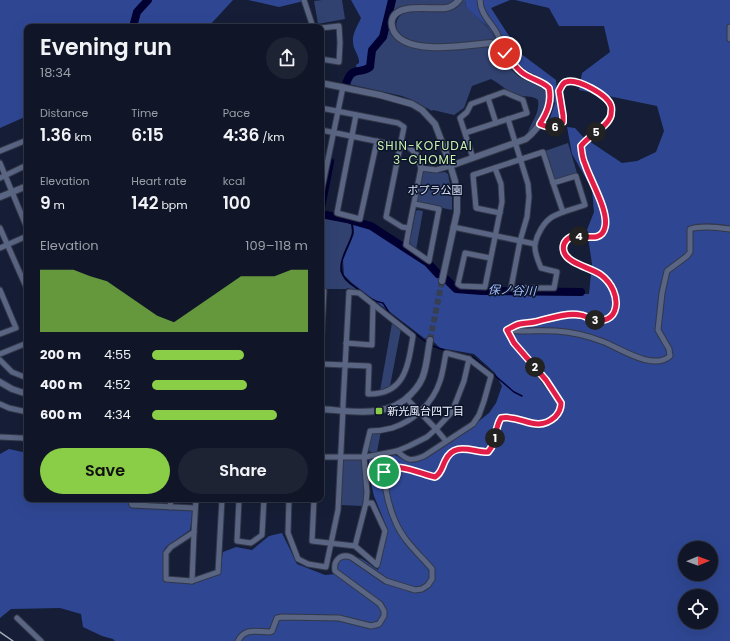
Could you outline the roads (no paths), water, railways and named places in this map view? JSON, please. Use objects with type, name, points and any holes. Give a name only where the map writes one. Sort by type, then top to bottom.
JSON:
[{"type":"street","points":[[304,0],[312,24]]},
{"type":"street","points":[[421,168],[436,170],[516,144],[526,139],[533,134],[540,124],[547,112],[550,100],[549,88],[542,82],[518,70],[501,48],[491,43],[432,47],[419,46],[399,39],[393,30],[393,16],[399,11],[408,8],[447,8],[455,5],[458,0]]},
{"type":"street","points":[[480,0],[480,5],[484,14],[499,35],[501,48]]},
{"type":"street","points":[[324,28],[339,26],[340,43],[339,62],[324,60]]},
{"type":"street","points":[[730,26],[730,39]]},
{"type":"street","points":[[507,330],[520,324],[569,315],[580,315],[594,321],[604,321],[612,316],[615,309],[616,297],[610,283],[595,271],[573,262],[563,250],[564,243],[570,238],[577,236],[593,238],[603,232],[605,228],[606,220],[604,211],[585,164],[581,146],[608,121],[611,115],[611,106],[607,100],[586,85],[570,81],[564,83],[559,91],[563,122],[552,128],[540,124]]},
{"type":"street","points":[[324,84],[400,100],[412,104],[422,110],[431,119],[437,129],[450,166],[455,181],[457,197],[457,212],[442,280]]},
{"type":"street","points":[[324,179],[343,87]]},
{"type":"street","points":[[465,133],[527,113],[523,100],[504,92],[471,104],[467,112],[460,118],[473,158]]},
{"type":"street","points":[[488,98],[496,123]]},
{"type":"street","points":[[324,109],[398,123],[404,128],[386,218],[402,227],[409,228]]},
{"type":"street","points":[[356,115],[337,213],[360,219],[377,141]]},
{"type":"street","points":[[508,119],[528,184],[529,197],[527,217],[520,241],[511,288],[554,288],[558,272],[541,268],[537,259],[535,244],[544,225],[551,218],[563,212],[585,205],[576,176],[553,183]]},
{"type":"street","points":[[324,130],[410,148],[414,152],[421,168],[406,245],[429,261],[439,209],[415,204]]},
{"type":"street","points":[[0,151],[24,141]]},
{"type":"street","points":[[500,213],[476,208],[473,175],[543,152],[563,212]]},
{"type":"street","points":[[0,164],[2,177],[12,192],[24,221]]},
{"type":"street","points":[[2,177],[24,166]]},
{"type":"street","points":[[490,258],[465,253],[458,284],[461,286],[484,287],[502,202],[502,192],[496,168]]},
{"type":"street","points":[[0,197],[24,187]]},
{"type":"street","points":[[454,227],[535,244]]},
{"type":"street","points":[[507,330],[517,332],[556,331],[572,333],[603,341],[649,361],[661,361],[667,359],[670,356],[669,349],[658,330],[662,293],[667,271],[690,252],[690,229],[695,227],[718,227],[730,229]]},
{"type":"street","points":[[0,228],[24,282]]},
{"type":"street","points":[[0,248],[24,237]]},
{"type":"street","points":[[0,290],[16,328],[0,334]]},
{"type":"street","points":[[289,502],[288,533],[298,559],[308,564],[326,567],[338,510],[342,410],[345,365],[349,292],[359,293],[414,336],[405,373],[399,382],[387,391],[377,394],[368,394],[369,366],[345,365],[324,364]]},
{"type":"street","points":[[346,343],[372,344],[374,304]]},
{"type":"street","points":[[238,641],[245,632],[251,630],[272,631],[277,618],[282,617],[339,618],[371,626],[379,624],[384,616],[384,611],[380,604],[336,572],[334,565],[338,558],[346,556],[350,557],[386,581],[415,590],[422,589],[428,585],[432,579],[432,569],[406,540],[396,524],[384,472],[391,467],[410,469],[435,477],[439,475],[449,454],[454,451],[464,448],[480,452],[488,452],[492,447],[498,422],[501,418],[512,418],[536,425],[552,420],[558,414],[561,403],[532,364],[514,343],[507,330]]},
{"type":"street","points":[[324,409],[379,411],[394,407],[407,399],[417,388],[424,374],[430,340]]},
{"type":"street","points":[[0,354],[24,344]]},
{"type":"street","points":[[356,546],[366,503],[367,492],[364,457],[370,431],[390,429],[406,422],[420,412],[436,391],[440,381],[446,354],[469,359],[491,376],[479,415],[473,424],[424,456],[416,459],[410,460],[397,451]]},
{"type":"street","points":[[324,457],[364,457],[397,451],[427,437],[452,412],[464,381],[469,359]]},
{"type":"street","points":[[0,360],[12,372],[24,377]]},
{"type":"street","points":[[0,382],[12,389],[24,393]]},
{"type":"street","points":[[407,399],[436,428],[446,441]]},
{"type":"street","points":[[0,404],[24,411]]},
{"type":"street","points":[[0,437],[24,438]]},
{"type":"street","points":[[131,502],[132,505],[195,508]]},
{"type":"street","points":[[170,507],[171,502]]},
{"type":"street","points":[[192,581],[196,502]]},
{"type":"street","points":[[194,532],[166,552],[166,579],[192,581],[218,572],[222,502]]},
{"type":"street","points":[[239,502],[237,541],[252,543],[262,535],[264,502]]},
{"type":"street","points":[[314,502],[312,541],[356,546],[377,565]]},
{"type":"street","points":[[366,503],[372,503],[385,531],[376,575]]},
{"type":"street","points":[[16,618],[41,641]]},
{"type":"waterway","points":[[134,24],[137,12],[148,0]]},
{"type":"waterway","name":"保ノ谷川","points":[[346,84],[348,78],[353,72],[370,67],[372,50],[383,37],[392,0]]},
{"type":"waterway","name":"保ノ谷川","points":[[324,193],[330,162]]},
{"type":"waterway","name":"保ノ谷川","points":[[324,215],[347,219]]},
{"type":"waterway","name":"保ノ谷川","points":[[350,220],[371,226],[428,263],[438,274]]},
{"type":"waterway","points":[[351,220],[353,233],[343,256],[341,268],[345,278],[349,283],[368,296],[383,303],[390,314],[426,342]]},
{"type":"waterway","name":"保ノ谷川","points":[[447,280],[456,289],[482,291],[581,292]]},
{"type":"waterway","points":[[433,346],[447,351]]},
{"type":"waterway","points":[[456,353],[473,357],[514,392],[522,396]]},
{"type":"tunnel","points":[[430,340],[442,281]]},
{"type":"railway","points":[[0,632],[13,641]]},
{"type":"place","name":"新光風台四丁目","points":[[379,411]]},
{"type":"district","name":"SHIN-KOFUDAI 3-CHOME","points":[[425,152]]},
{"type":"park label","name":"ポプラ公園","points":[[435,190]]}]
